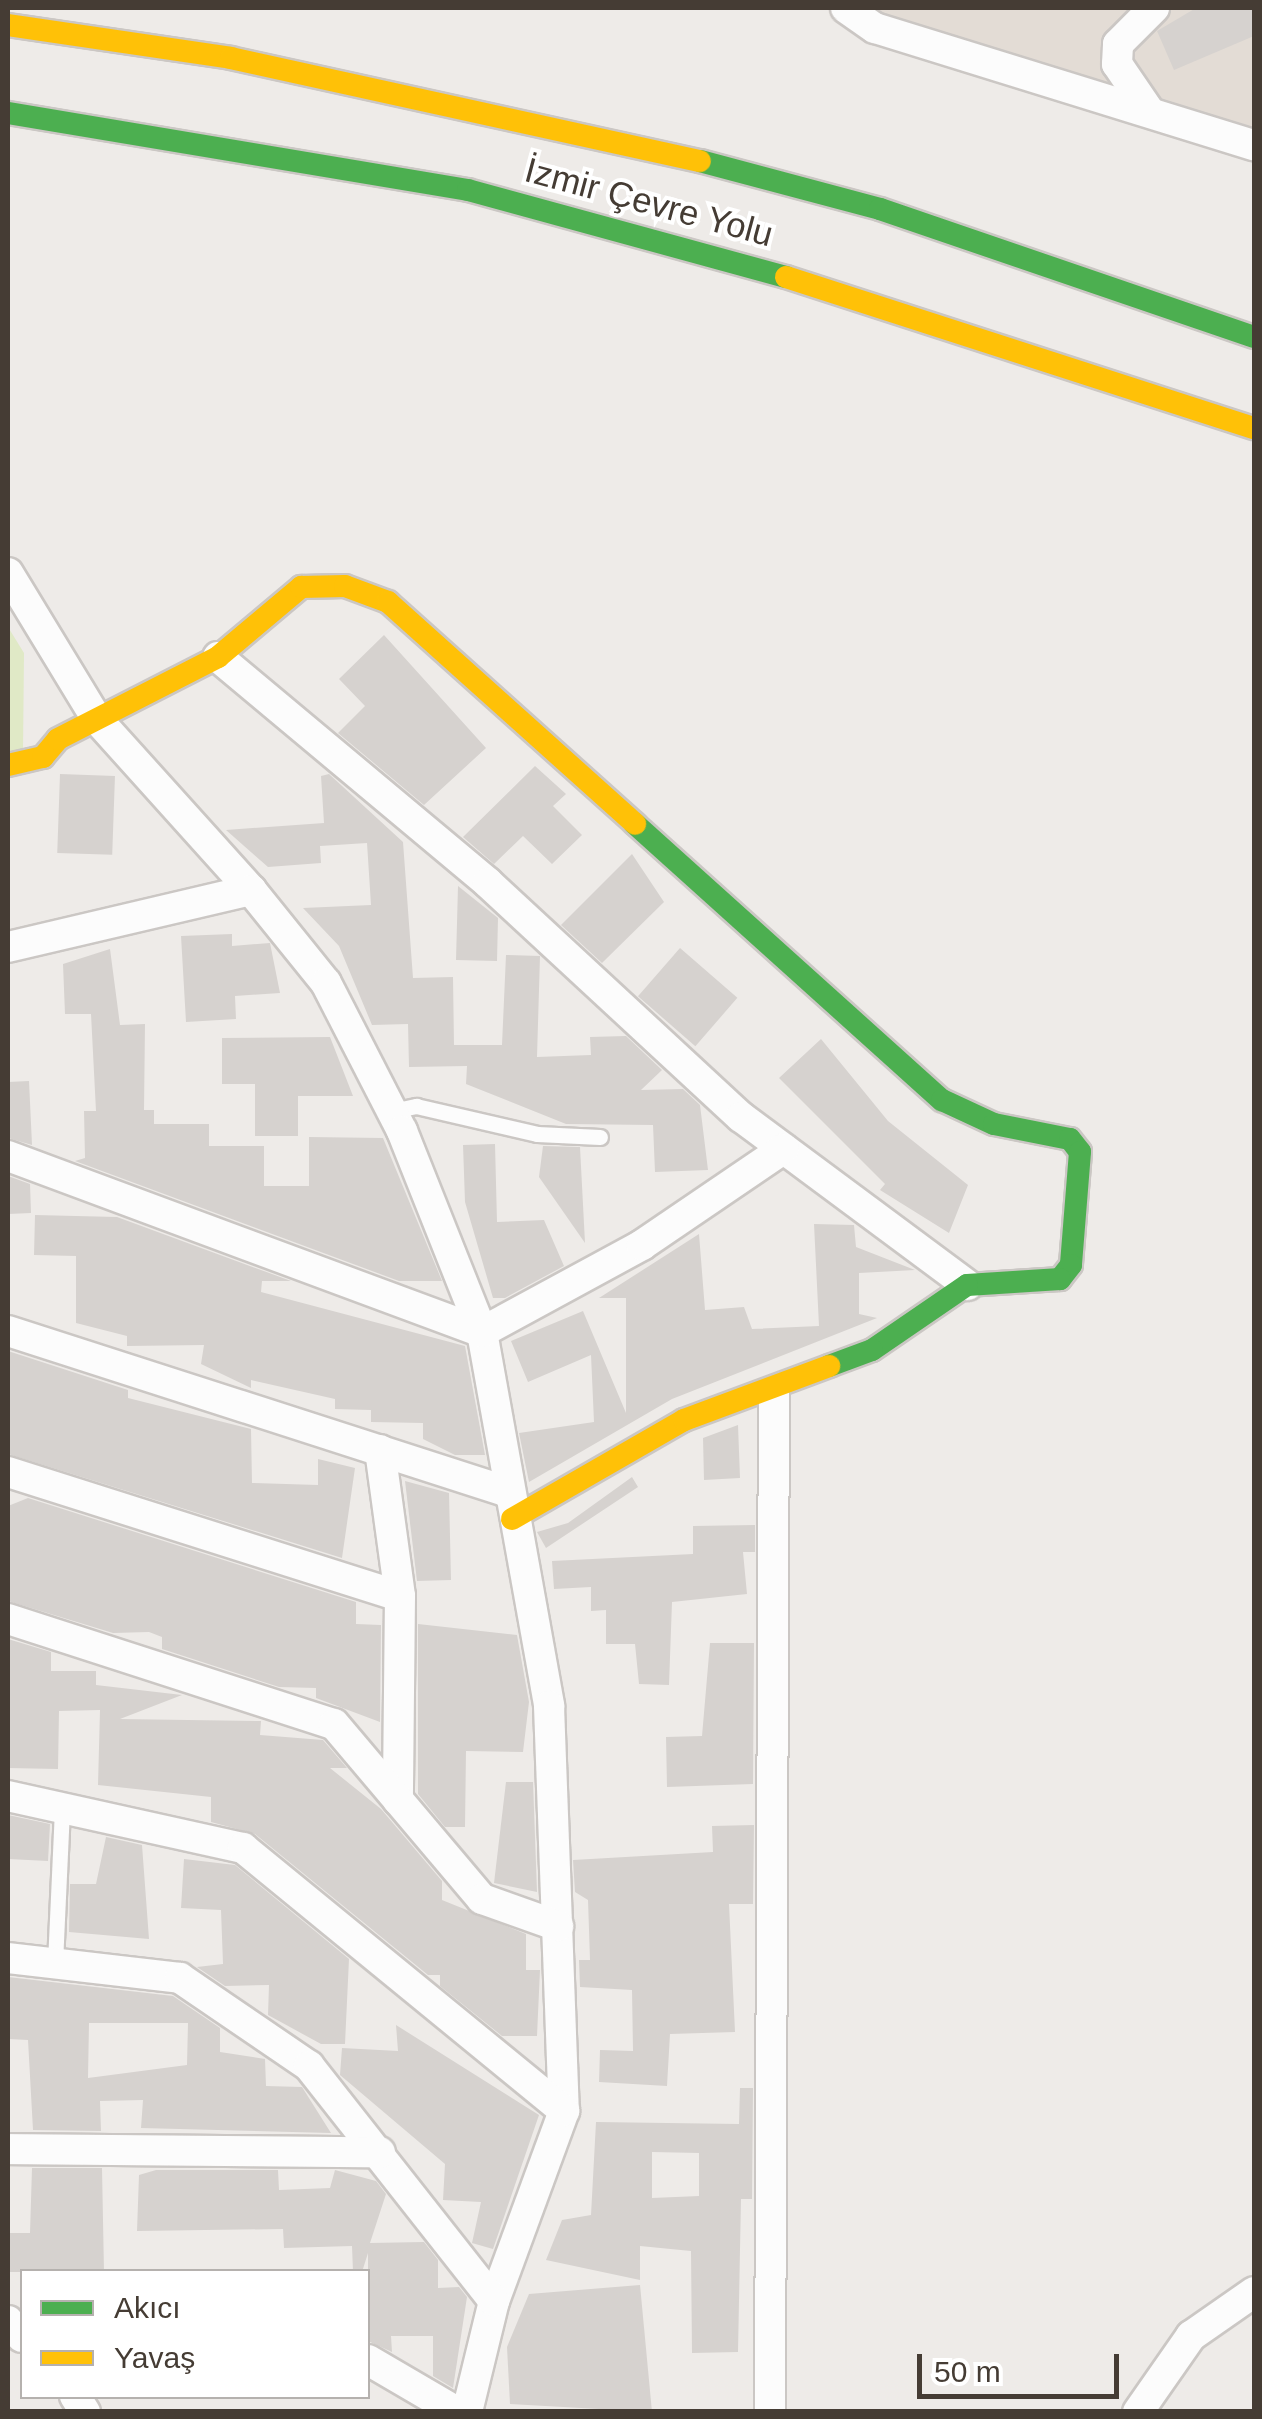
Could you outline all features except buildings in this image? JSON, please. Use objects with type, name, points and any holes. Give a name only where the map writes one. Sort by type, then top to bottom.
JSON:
[{"type":"main road","name":"İzmir Çevre Yolu","points":[[8,25],[231,58],[646,146],[880,209],[1254,337]]},
{"type":"main road","name":"İzmir Çevre Yolu","points":[[8,113],[468,190],[1002,339],[1254,428]]},
{"type":"main road","points":[[8,765],[42,757],[96,718],[218,658],[300,587],[346,586],[388,602],[942,1100],[994,1124],[1070,1139],[1080,1152],[1071,1265],[1060,1279],[967,1285],[872,1350],[774,1394],[684,1420],[510,1506]]},
{"type":"street","points":[[846,8],[875,28],[1254,144]]},
{"type":"street","points":[[1151,113],[1117,64],[1118,44],[1154,8]]},
{"type":"street","points":[[8,573],[96,718],[251,890],[326,983],[392,1111],[482,1332],[510,1506],[549,1706],[564,2111],[494,2301],[467,2412]]},
{"type":"street","points":[[218,658],[488,883],[783,1149],[967,1285]]},
{"type":"street","points":[[8,947],[251,890]]},
{"type":"street","points":[[8,1156],[482,1332],[642,1245],[783,1149]]},
{"type":"street","points":[[8,1331],[380,1450],[510,1506]]},
{"type":"street","points":[[770,2412],[774,1394]]},
{"type":"street","points":[[380,1450],[400,1596],[398,1800]]},
{"type":"street","points":[[8,1472],[400,1596]]},
{"type":"street","points":[[8,1619],[334,1724],[482,1899],[558,1926]]},
{"type":"street","points":[[8,1796],[243,1848],[564,2111]]},
{"type":"street","points":[[8,1958],[180,1978],[309,2066],[494,2301]]},
{"type":"street","points":[[8,2149],[380,2152]]},
{"type":"street","points":[[1138,2412],[1191,2336],[1254,2292]]},
{"type":"street","points":[[370,2361],[457,2412]]},
{"type":"lane","points":[[392,1111],[416,1106],[538,1134],[600,1137]]},
{"type":"lane","points":[[55,1964],[62,1808]]},
{"type":"shaded area","points":[[846,8],[1254,8],[1254,145]]},
{"type":"green space","points":[[8,627],[24,653],[23,752],[8,751]]},
{"type":"traffic: fast","points":[[8,113],[468,190],[786,277]]},
{"type":"traffic: fast","points":[[700,161],[880,209],[1254,337]]},
{"type":"traffic: fast","points":[[635,824],[942,1100],[994,1124],[1070,1139],[1080,1152],[1071,1265],[1060,1279],[967,1285],[872,1350],[829,1366]]},
{"type":"traffic: slow","points":[[8,25],[231,58],[700,161]]},
{"type":"traffic: slow","points":[[786,277],[1254,428]]},
{"type":"traffic: slow","points":[[8,765],[43,757],[58,739],[218,657],[301,587],[345,586],[388,602],[635,824]]},
{"type":"traffic: slow","points":[[512,1519],[684,1420],[829,1366]]}]
